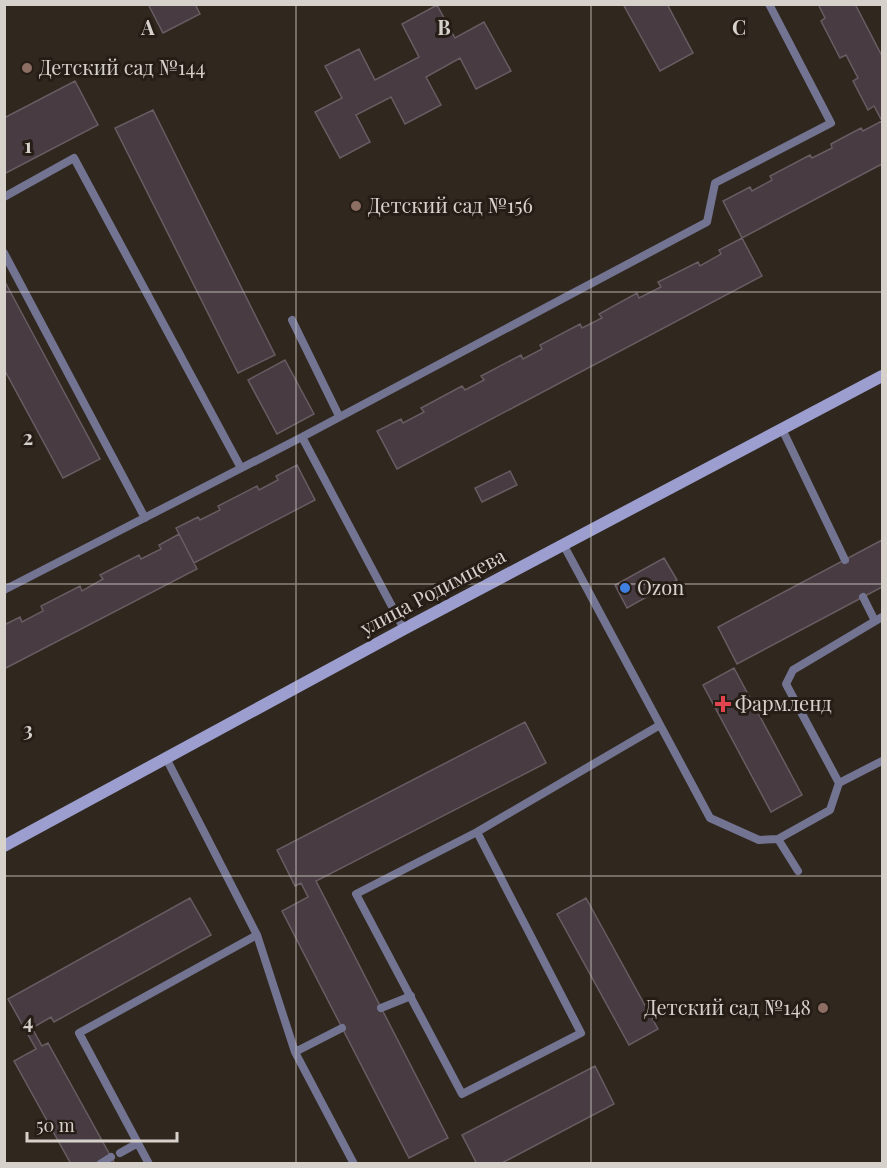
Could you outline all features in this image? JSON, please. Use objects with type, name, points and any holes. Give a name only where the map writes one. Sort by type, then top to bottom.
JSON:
[{"type":"main road","name":"улица Родимцева","points":[[4,846],[167,760],[404,629],[882,376]]},
{"type":"lane","points":[[4,590],[302,437],[707,222],[714,183],[831,123],[769,4]]},
{"type":"lane","points":[[4,197],[74,158],[241,468]]},
{"type":"lane","points":[[4,253],[145,518]]},
{"type":"lane","points":[[292,320],[339,416]]},
{"type":"lane","points":[[782,429],[845,560]]},
{"type":"lane","points":[[302,437],[404,629]]},
{"type":"lane","points":[[563,544],[710,818],[759,840],[778,839],[830,810],[839,783],[882,761]]},
{"type":"lane","points":[[839,783],[786,684],[793,669],[878,619],[863,597]]},
{"type":"lane","points":[[477,832],[581,1032],[462,1094],[356,894],[477,832],[660,725]]},
{"type":"lane","points":[[167,760],[257,935],[295,1052],[350,1162]]},
{"type":"lane","points":[[778,839],[798,871]]},
{"type":"lane","points":[[149,1164],[79,1033],[257,935]]},
{"type":"lane","points":[[381,1008],[411,996]]},
{"type":"lane","points":[[295,1052],[342,1028]]},
{"type":"lane","points":[[120,1153],[138,1143]]},
{"type":"lane","points":[[99,1164],[111,1157]]},
{"type":"building","points":[[148,4],[195,4],[200,14],[163,33]]},
{"type":"building","points":[[623,4],[667,4],[693,53],[660,71]]},
{"type":"building","points":[[818,4],[855,4],[882,56],[882,121],[874,106],[868,110],[853,81],[858,78],[846,55],[840,58],[821,21],[825,18]]},
{"type":"building","points":[[437,5],[455,38],[484,22],[511,71],[476,89],[460,58],[426,77],[441,105],[405,124],[391,97],[356,115],[370,142],[340,158],[315,112],[342,98],[325,66],[359,49],[375,80],[419,57],[402,24]]},
{"type":"building","points":[[75,81],[98,125],[4,174],[4,118]]},
{"type":"building","points":[[153,110],[275,355],[238,373],[115,128]]},
{"type":"building","points":[[882,121],[882,164],[742,238],[723,201],[750,187],[752,191],[772,180],[770,176],[810,155],[812,158],[832,148],[831,144],[861,128],[863,131]]},
{"type":"building","points":[[742,238],[762,276],[397,469],[377,431],[401,419],[403,423],[424,412],[421,408],[462,386],[465,390],[484,380],[481,376],[521,355],[523,359],[542,349],[540,345],[580,324],[582,328],[602,318],[599,314],[637,293],[639,298],[661,287],[658,282],[698,262],[700,266],[721,254],[719,250]]},
{"type":"building","points":[[4,280],[100,459],[63,478],[4,369]]},
{"type":"building","points":[[285,360],[314,414],[277,434],[248,380]]},
{"type":"building","points":[[297,465],[315,500],[194,563],[176,528],[198,517],[200,520],[220,510],[218,506],[257,486],[259,490],[278,480],[276,476]]},
{"type":"building","points":[[510,471],[517,485],[482,502],[475,488]]},
{"type":"building","points":[[179,534],[197,569],[4,669],[4,625],[20,617],[22,622],[43,611],[41,606],[80,586],[82,591],[103,579],[100,575],[139,555],[141,559],[161,549],[159,545]]},
{"type":"building","points":[[882,540],[882,587],[737,664],[718,627]]},
{"type":"building","points":[[664,558],[677,580],[627,608],[615,585]]},
{"type":"building","points":[[734,668],[802,795],[771,812],[703,685]]},
{"type":"building","points":[[525,722],[546,763],[316,881],[448,1138],[409,1158],[282,911],[308,897],[301,883],[295,886],[277,850]]},
{"type":"building","points":[[190,898],[211,935],[54,1022],[51,1017],[32,1028],[42,1046],[48,1043],[115,1164],[71,1164],[14,1061],[36,1049],[8,999]]},
{"type":"building","points":[[586,898],[658,1029],[629,1045],[557,914]]},
{"type":"building","points":[[595,1066],[614,1104],[500,1164],[477,1164],[462,1135]]},
{"type":"place","name":"Детский сад №144","points":[[27,68]]},
{"type":"place","name":"Детский сад №156","points":[[356,206]]},
{"type":"place","name":"Ozon","points":[[625,588]]},
{"type":"place","name":"Фармленд","points":[[723,704]]},
{"type":"place","name":"Детский сад №148","points":[[823,1008]]}]
